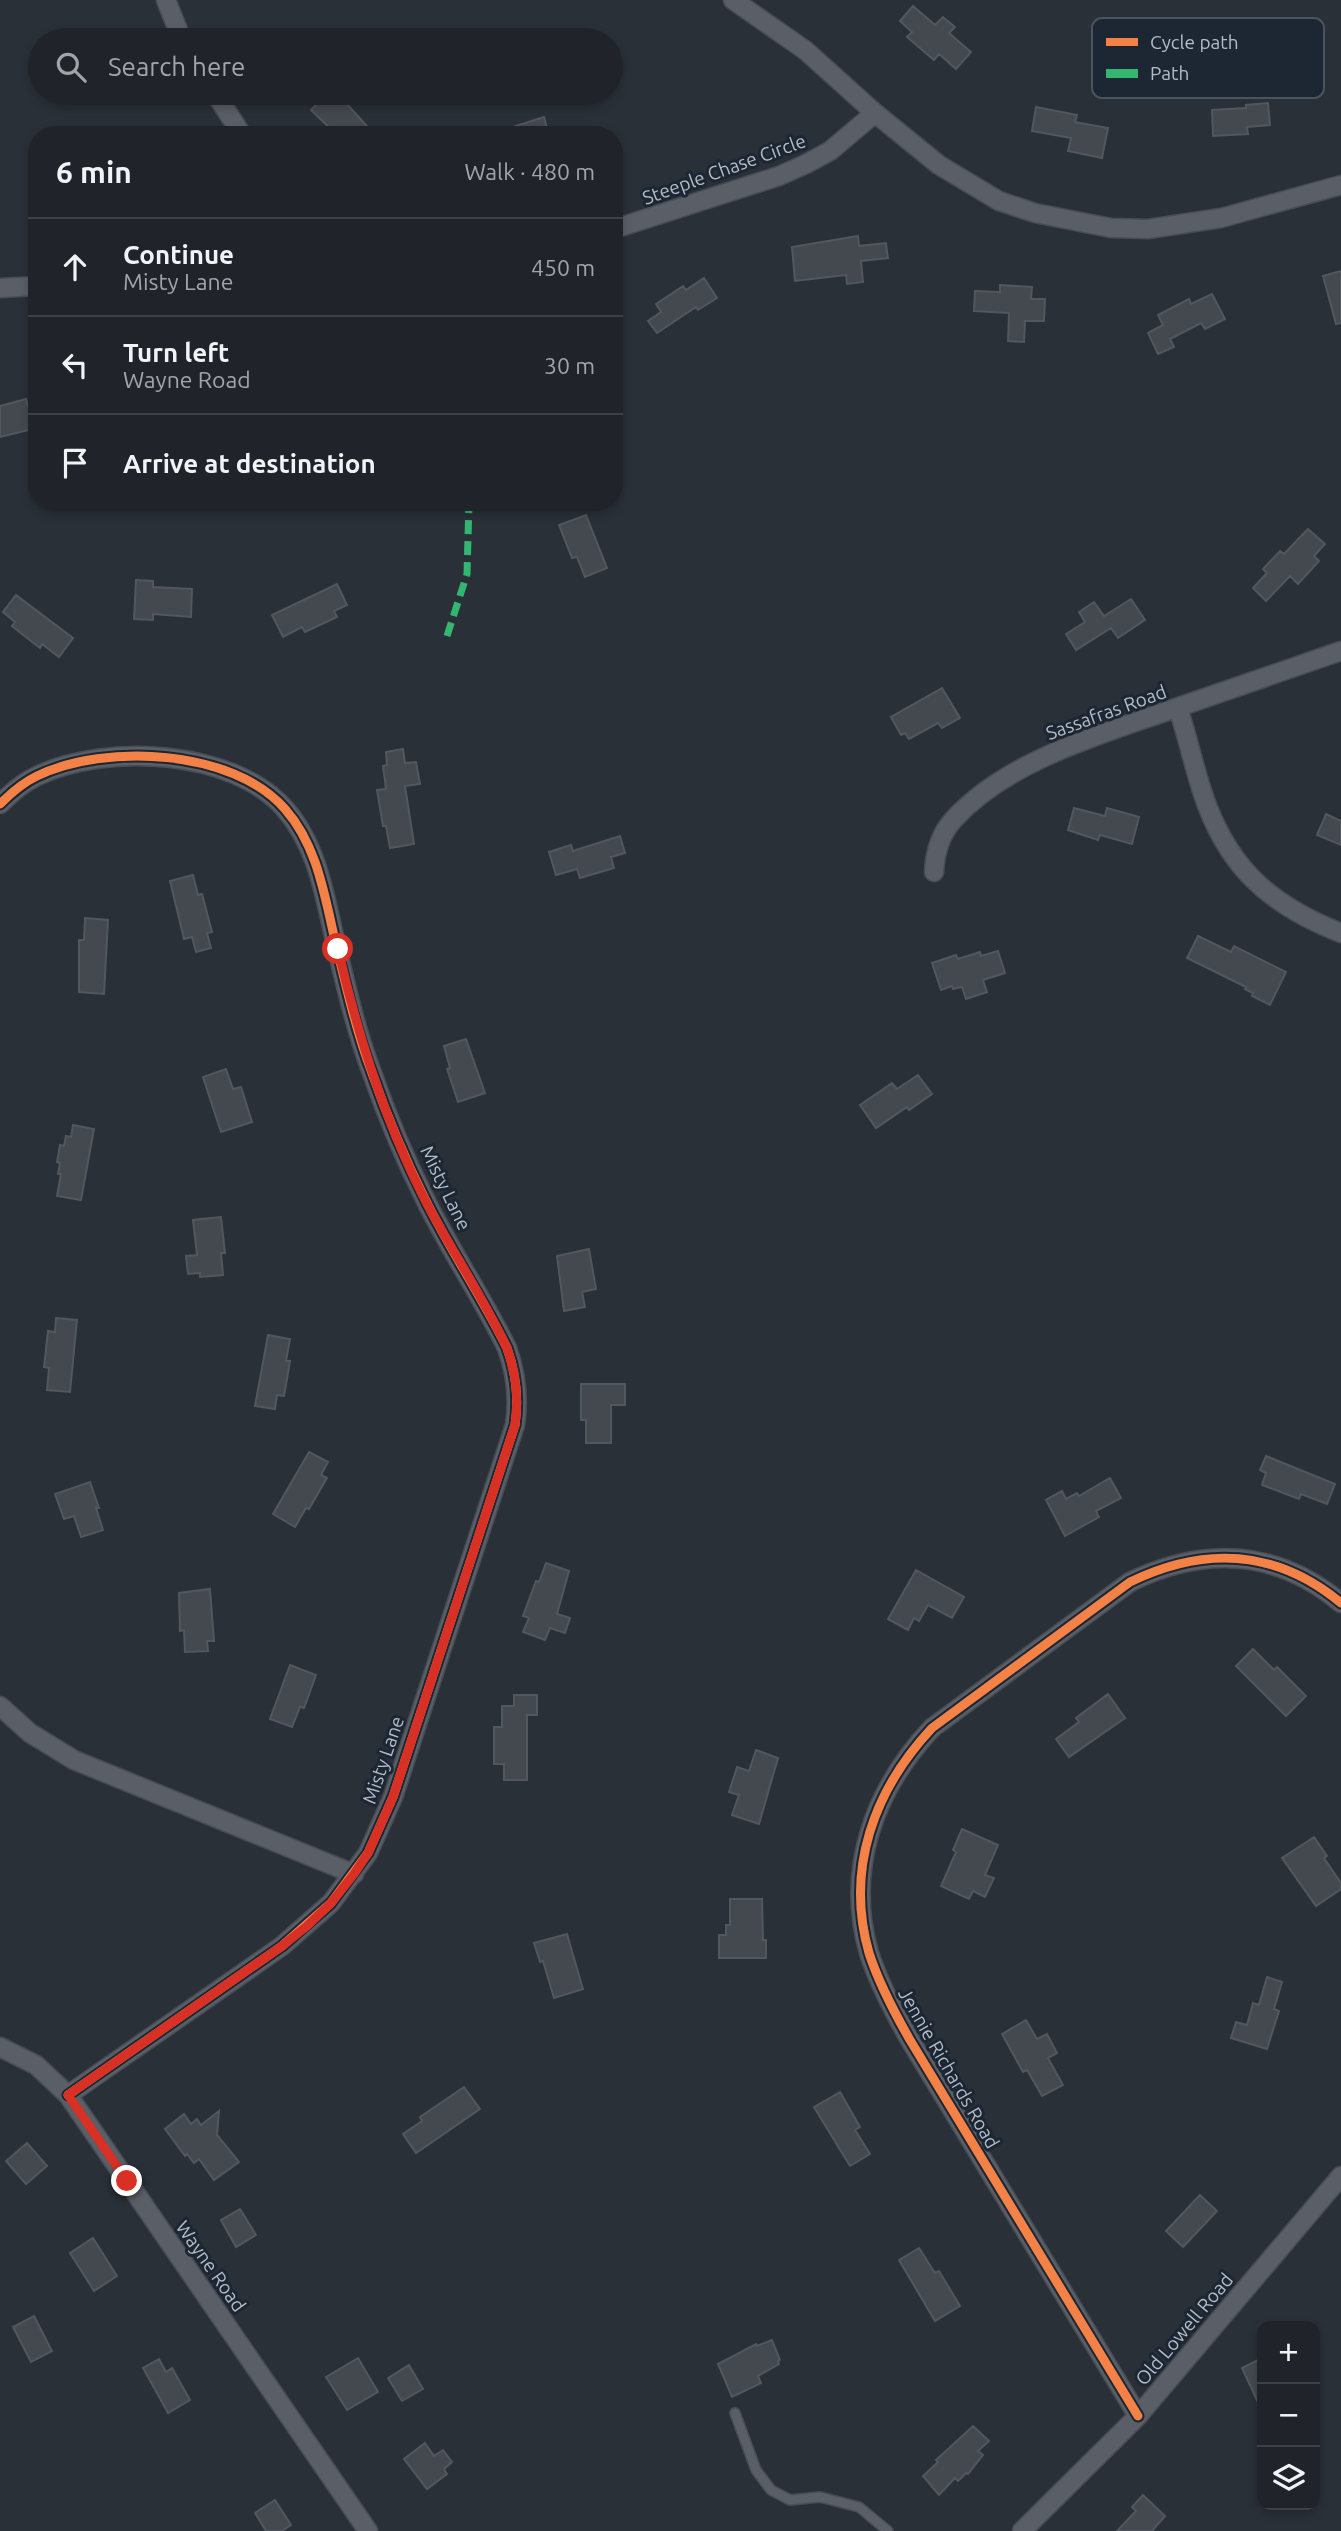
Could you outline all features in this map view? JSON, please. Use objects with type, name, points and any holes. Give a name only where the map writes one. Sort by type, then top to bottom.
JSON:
[{"type":"street","points":[[166,0],[177,28]]},
{"type":"street","points":[[733,0],[796,43],[939,165],[999,201],[1035,213],[1111,228],[1148,229],[1221,218],[1341,185]]},
{"type":"street","points":[[223,105],[236,126]]},
{"type":"street","name":"Steeple Chase Circle","points":[[623,226],[779,176],[806,164],[830,151],[875,113]]},
{"type":"street","points":[[0,288],[28,286]]},
{"type":"street","name":"Sassafras Road","points":[[934,872],[935,855],[941,838],[954,819],[980,797],[1036,761],[1085,740],[1341,651]]},
{"type":"street","points":[[1178,708],[1203,792],[1224,841],[1247,874],[1279,903],[1341,933]]},
{"type":"street","name":"Misty Lane","points":[[0,804],[15,789],[60,766],[147,757],[205,763],[232,772],[257,786],[285,808],[305,839],[318,871],[352,1012],[384,1105],[426,1200],[494,1321],[514,1368],[517,1408],[512,1436],[393,1797],[368,1853],[331,1903],[282,1946],[68,2095]]},
{"type":"street","name":"Jennie Richards Road","points":[[1138,2416],[909,2040],[879,1981],[869,1952],[861,1891],[863,1860],[870,1830],[895,1773],[932,1728],[1130,1582],[1156,1569],[1184,1561],[1213,1558],[1271,1564],[1298,1574],[1324,1589],[1341,1603]]},
{"type":"street","points":[[0,1706],[30,1733],[75,1760],[354,1874]]},
{"type":"street","name":"Wayne Road","points":[[0,2047],[36,2065],[68,2095],[368,2531]]},
{"type":"street","name":"Old Lowell Road","points":[[1022,2531],[1138,2416],[1341,2176]]},
{"type":"lane","points":[[736,2413],[756,2470],[771,2490],[790,2500],[820,2497],[859,2507],[888,2531]]},
{"type":"building","points":[[913,6],[935,25],[943,17],[955,27],[949,33],[971,52],[956,69],[939,54],[934,60],[907,37],[912,32],[900,21]]},
{"type":"building","points":[[1268,103],[1270,125],[1247,127],[1248,134],[1213,136],[1212,110],[1246,108],[1246,105]]},
{"type":"building","points":[[316,105],[348,105],[367,126],[328,126],[311,110]]},
{"type":"building","points":[[1036,107],[1077,115],[1075,122],[1108,128],[1102,158],[1068,151],[1071,138],[1032,131]]},
{"type":"building","points":[[544,117],[546,126],[516,126]]},
{"type":"building","points":[[858,236],[859,246],[886,243],[888,258],[861,261],[863,282],[847,284],[846,275],[795,281],[792,247]]},
{"type":"building","points":[[1341,271],[1341,323],[1336,324],[1323,276]]},
{"type":"building","points":[[704,278],[717,298],[698,310],[696,307],[657,333],[648,321],[661,312],[656,304],[683,286],[686,290]]},
{"type":"building","points":[[1000,285],[1032,287],[1031,299],[1045,299],[1044,321],[1025,321],[1024,342],[1008,341],[1009,313],[974,311],[975,291],[1000,292]]},
{"type":"building","points":[[1212,294],[1225,319],[1205,329],[1201,323],[1170,339],[1174,347],[1158,354],[1148,333],[1163,325],[1158,315],[1189,299],[1191,304]]},
{"type":"building","points":[[26,399],[28,430],[0,437],[0,406]]},
{"type":"building","points":[[586,515],[607,568],[585,577],[577,557],[572,558],[559,525]]},
{"type":"building","points":[[1308,529],[1325,544],[1314,556],[1319,561],[1298,584],[1290,576],[1266,601],[1253,588],[1267,573],[1263,569],[1280,551],[1284,554]]},
{"type":"building","points":[[136,580],[153,581],[153,587],[192,589],[191,617],[153,614],[153,620],[134,619]]},
{"type":"building","points":[[337,584],[347,605],[334,611],[337,617],[305,632],[302,627],[283,637],[272,615]]},
{"type":"building","points":[[16,595],[73,638],[59,657],[42,644],[40,648],[12,626],[15,622],[3,612]]},
{"type":"building","points":[[1131,599],[1145,620],[1118,638],[1111,628],[1076,650],[1066,634],[1085,622],[1079,612],[1094,602],[1104,616]]},
{"type":"building","points":[[942,688],[960,718],[942,728],[938,723],[909,739],[905,733],[901,735],[891,717]]},
{"type":"building","points":[[403,749],[405,763],[416,762],[420,784],[405,786],[414,844],[390,848],[377,790],[386,789],[383,766],[387,765],[386,752]]},
{"type":"building","points":[[1074,808],[1105,816],[1107,808],[1139,817],[1132,844],[1100,835],[1098,840],[1068,830]]},
{"type":"building","points":[[1326,814],[1341,821],[1341,845],[1317,835]]},
{"type":"building","points":[[620,836],[625,853],[611,857],[614,868],[580,878],[577,869],[556,875],[549,852],[571,845],[573,851]]},
{"type":"building","points":[[193,875],[198,895],[202,894],[212,932],[207,933],[211,948],[196,952],[192,937],[184,939],[170,881]]},
{"type":"building","points":[[85,918],[108,920],[104,994],[79,992],[79,940],[84,940]]},
{"type":"building","points":[[1198,936],[1231,952],[1234,946],[1286,972],[1270,1005],[1252,996],[1253,993],[1245,989],[1246,987],[1187,958]]},
{"type":"building","points":[[998,951],[1005,973],[983,980],[987,992],[966,999],[962,987],[953,989],[952,986],[941,990],[932,963],[956,955],[958,959],[980,952],[981,956]]},
{"type":"building","points":[[466,1039],[485,1093],[458,1102],[447,1069],[450,1068],[444,1046]]},
{"type":"building","points":[[226,1069],[233,1089],[241,1087],[252,1122],[221,1132],[203,1077]]},
{"type":"building","points":[[918,1075],[932,1094],[876,1128],[860,1105],[892,1083],[897,1089]]},
{"type":"building","points":[[73,1125],[94,1129],[81,1200],[57,1196],[61,1174],[58,1174],[60,1163],[57,1162],[60,1145],[64,1146],[66,1136],[71,1137]]},
{"type":"building","points":[[221,1217],[225,1253],[221,1253],[223,1275],[200,1277],[200,1273],[188,1274],[186,1256],[197,1255],[193,1220]]},
{"type":"building","points":[[589,1249],[596,1289],[582,1292],[585,1307],[564,1311],[557,1256]]},
{"type":"building","points":[[56,1318],[77,1320],[70,1392],[47,1390],[49,1368],[44,1367],[48,1331],[55,1332]]},
{"type":"building","points":[[268,1335],[290,1339],[286,1361],[290,1361],[284,1396],[277,1395],[275,1409],[255,1406]]},
{"type":"building","points":[[581,1384],[625,1384],[625,1405],[611,1405],[611,1443],[586,1443],[586,1420],[581,1420]]},
{"type":"building","points":[[309,1452],[328,1462],[321,1475],[327,1478],[295,1527],[273,1514]]},
{"type":"building","points":[[1266,1456],[1335,1484],[1327,1504],[1301,1494],[1299,1499],[1262,1485],[1266,1473],[1260,1470]]},
{"type":"building","points":[[1110,1478],[1121,1498],[1096,1511],[1099,1517],[1065,1536],[1046,1500],[1062,1491],[1066,1499],[1077,1493],[1079,1496]]},
{"type":"building","points":[[90,1482],[103,1530],[81,1537],[74,1516],[64,1519],[55,1494]]},
{"type":"building","points":[[546,1563],[569,1571],[557,1614],[570,1618],[565,1633],[550,1628],[545,1640],[523,1632],[529,1618],[523,1616]]},
{"type":"building","points":[[916,1570],[964,1597],[952,1618],[928,1605],[919,1621],[914,1618],[908,1630],[888,1619]]},
{"type":"building","points":[[210,1589],[214,1641],[207,1641],[208,1651],[185,1652],[184,1630],[180,1631],[179,1593]]},
{"type":"building","points":[[1253,1649],[1274,1670],[1277,1667],[1306,1696],[1286,1716],[1236,1666]]},
{"type":"building","points":[[290,1665],[316,1675],[304,1708],[300,1707],[292,1727],[270,1719]]},
{"type":"building","points":[[1108,1694],[1125,1718],[1069,1757],[1056,1739],[1079,1722],[1076,1718]]},
{"type":"building","points":[[514,1695],[537,1695],[537,1715],[527,1715],[527,1780],[504,1780],[504,1764],[494,1764],[494,1727],[502,1727],[502,1706],[514,1706]]},
{"type":"building","points":[[756,1750],[778,1758],[759,1824],[732,1815],[739,1795],[729,1792],[737,1767],[749,1771]]},
{"type":"building","points":[[962,1829],[998,1845],[985,1875],[994,1878],[985,1897],[973,1891],[969,1899],[941,1886],[956,1852],[953,1850]]},
{"type":"building","points":[[1314,1837],[1341,1883],[1341,1889],[1316,1906],[1282,1858]]},
{"type":"building","points":[[730,1899],[762,1899],[766,1958],[719,1958],[719,1935],[726,1935],[726,1925],[730,1925]]},
{"type":"building","points":[[567,1934],[583,1989],[554,1998],[543,1961],[540,1962],[534,1943]]},
{"type":"building","points":[[1267,1977],[1282,1982],[1274,2009],[1279,2011],[1267,2049],[1231,2038],[1236,2022],[1247,2025],[1253,2003],[1259,2005]]},
{"type":"building","points":[[1026,2020],[1037,2039],[1047,2034],[1057,2053],[1048,2058],[1063,2085],[1042,2096],[1027,2070],[1023,2072],[1002,2034]]},
{"type":"building","points":[[464,2087],[480,2109],[416,2153],[403,2134],[422,2121],[420,2117]]},
{"type":"building","points":[[840,2092],[860,2127],[855,2130],[870,2154],[850,2166],[814,2107]]},
{"type":"building","points":[[219,2111],[217,2135],[239,2162],[214,2180],[199,2159],[194,2163],[187,2154],[185,2156],[165,2129],[184,2114],[191,2124],[197,2119],[201,2125]]},
{"type":"building","points":[[27,2143],[47,2166],[26,2184],[6,2161]]},
{"type":"building","points":[[1200,2195],[1217,2211],[1183,2247],[1166,2231]]},
{"type":"building","points":[[240,2209],[256,2235],[236,2247],[221,2220]]},
{"type":"building","points":[[93,2238],[117,2276],[94,2291],[70,2253]]},
{"type":"building","points":[[919,2248],[935,2273],[939,2271],[960,2306],[935,2321],[899,2260]]},
{"type":"building","points":[[34,2316],[52,2351],[31,2362],[13,2327]]},
{"type":"building","points":[[772,2340],[779,2364],[758,2376],[761,2383],[732,2397],[718,2364],[756,2344],[757,2346]]},
{"type":"building","points":[[358,2358],[378,2392],[347,2410],[326,2377]]},
{"type":"building","points":[[159,2359],[166,2372],[172,2368],[190,2400],[168,2413],[143,2368]]},
{"type":"building","points":[[1257,2360],[1257,2400],[1242,2368]]},
{"type":"building","points":[[409,2365],[423,2389],[402,2401],[388,2378]]},
{"type":"building","points":[[973,2426],[989,2441],[978,2451],[983,2455],[968,2474],[958,2481],[955,2478],[939,2495],[923,2476],[938,2462],[936,2460]]},
{"type":"building","points":[[425,2443],[434,2456],[443,2450],[452,2462],[444,2469],[447,2474],[427,2489],[404,2459]]},
{"type":"building","points":[[1143,2495],[1165,2516],[1152,2531],[1117,2531],[1136,2511],[1132,2507]]},
{"type":"building","points":[[275,2500],[291,2525],[282,2531],[266,2531],[255,2513]]},
{"type":"marked path","points":[[447,636],[467,574],[469,511]]},
{"type":"cycle path","points":[[0,804],[26,782],[65,765],[132,756],[202,763],[234,774],[262,789],[285,809],[304,837],[317,869],[355,1022],[390,1121],[435,1218],[507,1348],[517,1395],[515,1425],[393,1797],[368,1853],[331,1903],[282,1946],[68,2095]]},
{"type":"cycle path","points":[[1138,2416],[910,2040],[882,1987],[869,1953],[862,1922],[863,1861],[870,1832],[880,1804],[894,1778],[932,1728],[1130,1582],[1185,1562],[1239,1559],[1265,1563],[1291,1572],[1316,1585],[1341,1603]]},
{"type":"route","points":[[127,2181],[68,2095],[282,1946],[331,1903],[354,1874],[368,1853],[393,1797],[515,1425],[517,1408],[514,1368],[507,1348],[426,1200],[397,1136],[360,1039],[338,949]]}]
